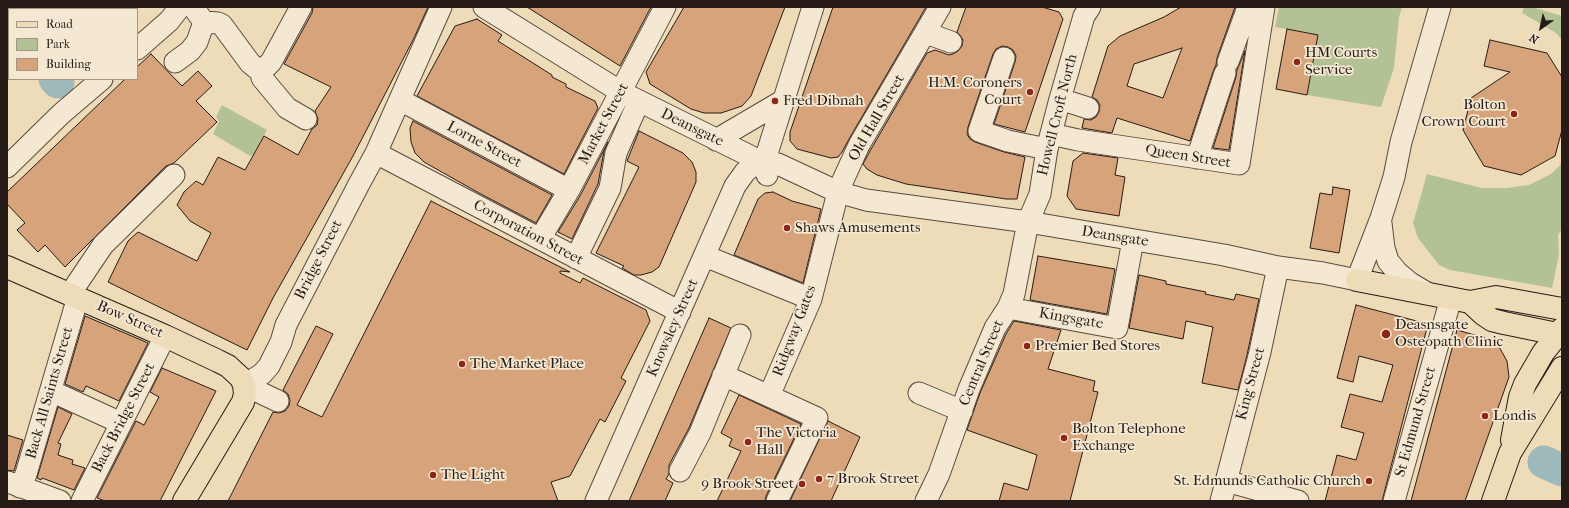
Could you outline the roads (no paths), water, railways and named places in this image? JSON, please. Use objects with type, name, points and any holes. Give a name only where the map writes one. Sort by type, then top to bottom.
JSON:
[{"type":"main road","name":"Bow Street","points":[[7,267],[165,336],[228,366],[242,378],[244,385]]},
{"type":"main road","name":"Deansgate","points":[[1357,280],[1461,300],[1496,297],[1562,309]]},
{"type":"main road","name":"Deansgate","points":[[1461,300],[1492,320],[1504,324],[1561,333]]},
{"type":"main road","points":[[1494,501],[1510,453],[1520,397],[1524,384],[1543,352],[1561,333]]},
{"type":"main road","points":[[1510,453],[1562,368]]},
{"type":"main road","points":[[184,501],[237,413],[245,394],[244,385]]},
{"type":"street","points":[[138,48],[169,21],[180,7]]},
{"type":"street","points":[[176,62],[190,51],[215,18],[250,63],[256,68],[261,69],[271,62],[302,7]]},
{"type":"street","name":"Bridge Street","points":[[244,385],[262,374],[269,366],[281,342],[286,325],[358,184],[376,153],[441,7]]},
{"type":"street","name":"Deansgate","points":[[484,7],[630,97],[716,140],[763,168],[778,164],[783,165],[838,192],[866,200],[964,219],[1028,222],[1224,254],[1278,267],[1323,273],[1357,280]]},
{"type":"street","name":"Market Street","points":[[540,239],[569,190],[630,97],[665,7]]},
{"type":"street","points":[[763,168],[813,7]]},
{"type":"street","name":"Old Hall Street","points":[[838,192],[859,145],[940,7]]},
{"type":"street","name":"Howell Croft North","points":[[1028,222],[1040,194],[1049,142],[1060,100],[1084,16],[1090,7]]},
{"type":"street","points":[[1197,158],[1226,68],[1248,7]]},
{"type":"street","points":[[1259,7],[1264,7]]},
{"type":"street","name":"Queen Street","points":[[1004,58],[979,131],[1008,141],[1049,142],[1078,140],[1239,164],[1264,7]]},
{"type":"street","points":[[1357,280],[1381,218],[1394,177],[1403,136],[1440,7]]},
{"type":"street","points":[[922,39],[950,42]]},
{"type":"street","points":[[261,69],[262,78],[287,108],[306,119]]},
{"type":"street","points":[[7,167],[62,114],[101,80]]},
{"type":"street","points":[[576,258],[610,188],[616,153],[630,97]]},
{"type":"street","name":"Lorne Street","points":[[400,100],[569,190]]},
{"type":"street","points":[[716,140],[784,100]]},
{"type":"street","points":[[1060,100],[1088,108]]},
{"type":"street","name":"Corporation Street","points":[[376,153],[680,312]]},
{"type":"street","name":"Knowsley Street","points":[[596,501],[735,186],[745,172],[751,167],[763,168]]},
{"type":"street","name":"Back All Saints Street","points":[[14,485],[26,474],[51,391],[74,296],[103,244],[174,175]]},
{"type":"street","name":"Ridgway Gates","points":[[777,501],[817,418],[769,396],[811,299],[838,192]]},
{"type":"street","points":[[1381,218],[1384,248],[1388,261],[1397,272],[1410,283],[1427,293]]},
{"type":"street","name":"Central Street","points":[[926,501],[939,474],[995,328],[1008,308],[1014,294],[1028,222]]},
{"type":"street","name":"Kingsgate","points":[[1008,308],[1118,328],[1133,240]]},
{"type":"street","points":[[705,256],[811,299]]},
{"type":"street","name":"King Street","points":[[1221,501],[1260,352],[1278,267]]},
{"type":"street","name":"St Edmund Street","points":[[1394,501],[1461,300]]},
{"type":"street","points":[[680,471],[700,433],[740,335]]},
{"type":"street","name":"Back Bridge Street","points":[[82,501],[165,336]]},
{"type":"street","points":[[723,375],[769,396]]},
{"type":"street","points":[[244,385],[278,401]]},
{"type":"street","points":[[51,391],[121,423]]},
{"type":"street","points":[[919,393],[962,411]]},
{"type":"street","points":[[1226,481],[1298,501]]},
{"type":"street","points":[[14,485],[60,501]]},
{"type":"waterway","points":[[1544,462],[1562,470]]},
{"type":"place","name":"HM Courts Service","points":[[1297,62]]},
{"type":"place","name":"H.M. Coroners Court","points":[[1030,92]]},
{"type":"place","name":"Fred Dibnah","points":[[775,101]]},
{"type":"place","name":"Bolton Crown Court","points":[[1514,114]]},
{"type":"place","name":"Shaws Amusements","points":[[787,228]]},
{"type":"place","name":"Deasnsgate Osteopath Clinic","points":[[1386,334]]},
{"type":"place","name":"Premier Bed Stores","points":[[1027,346]]},
{"type":"place","name":"The Market Place","points":[[462,364]]},
{"type":"place","name":"Londis","points":[[1485,416]]},
{"type":"place","name":"Bolton Telephone Exchange","points":[[1064,438]]},
{"type":"place","name":"The Victoria Hall","points":[[748,442]]},
{"type":"place","name":"The Light","points":[[433,475]]},
{"type":"place","name":"7 Brook Street","points":[[819,479]]},
{"type":"place","name":"St. Edmunds Catholic Church","points":[[1369,481]]},
{"type":"place","name":"9 Brook Street","points":[[802,484]]}]
